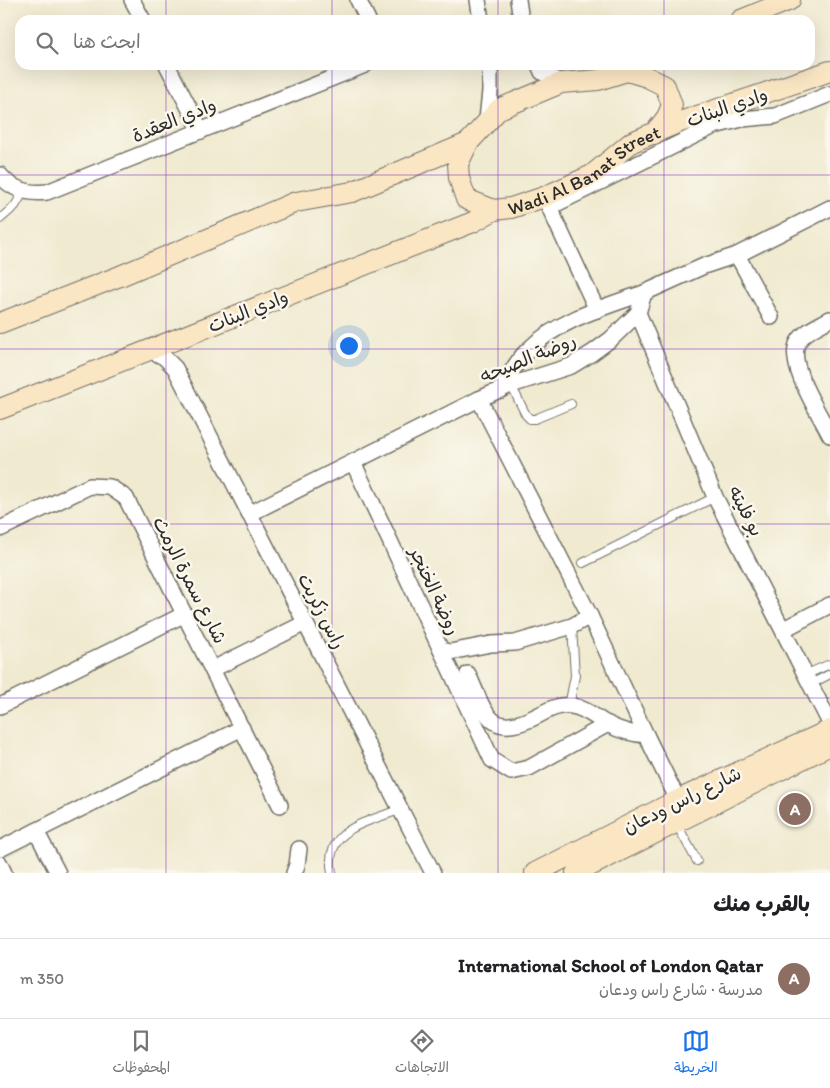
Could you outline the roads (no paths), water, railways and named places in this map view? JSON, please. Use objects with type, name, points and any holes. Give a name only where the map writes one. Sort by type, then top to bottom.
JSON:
[{"type":"street","points":[[132,0],[140,15]]},
{"type":"street","points":[[358,0],[366,15]]},
{"type":"street","points":[[518,0],[520,15]]},
{"type":"street","points":[[753,15],[790,0]]},
{"type":"street","points":[[169,70],[201,131]]},
{"type":"street","name":"وادي العقدة","points":[[24,191],[39,193],[55,190],[353,70]]},
{"type":"street","points":[[487,120],[490,70]]},
{"type":"street","points":[[541,70],[561,83]]},
{"type":"street","name":"Wadi Al Banat Street","points":[[628,70],[598,80],[561,83],[499,109],[487,120],[468,144],[458,164],[462,189],[466,199],[494,210],[547,202],[592,175],[632,142],[654,134],[667,117],[672,106],[665,86],[637,70]]},
{"type":"street","name":"وادي البنات","points":[[654,134],[680,122],[830,71]]},
{"type":"street","points":[[597,310],[557,229],[547,202],[714,126],[742,119],[775,116],[830,94]]},
{"type":"street","points":[[0,323],[120,276],[296,202],[352,192],[468,144]]},
{"type":"street","points":[[0,175],[9,184],[24,191]]},
{"type":"street","points":[[506,387],[526,351],[552,332],[581,316],[644,293],[704,266],[737,255],[830,208]]},
{"type":"street","name":"وادي البنات","points":[[0,410],[473,222],[494,210]]},
{"type":"street","points":[[737,255],[771,317]]},
{"type":"street","name":"روضة الصيحه","points":[[249,514],[479,399],[506,387],[571,366],[611,339],[638,313],[644,293]]},
{"type":"street","name":"بو فليته","points":[[638,313],[715,496],[830,723]]},
{"type":"street","points":[[830,319],[805,334],[798,341],[795,358],[797,367],[830,435]]},
{"type":"street","points":[[175,368],[176,349],[180,338]]},
{"type":"street","name":"راس زكريت","points":[[150,350],[164,357],[175,368],[434,873]]},
{"type":"street","points":[[479,399],[590,616],[678,800]]},
{"type":"street","name":"روضة الخنجر","points":[[353,462],[441,650],[450,652],[491,644],[515,643],[572,626],[590,616]]},
{"type":"street","name":"شارع سمرة الرمث","points":[[0,529],[90,486],[110,487],[126,498],[280,805]]},
{"type":"street","points":[[784,629],[830,605]]},
{"type":"street","points":[[0,706],[185,614]]},
{"type":"street","points":[[213,670],[305,623]]},
{"type":"street","points":[[441,650],[492,760],[511,772],[529,768],[608,724]]},
{"type":"street","points":[[468,674],[487,714],[500,724],[515,726],[550,709],[569,706],[578,707],[627,733],[646,735]]},
{"type":"street","points":[[0,849],[242,728]]},
{"type":"street","name":"شارع راس ودعان","points":[[535,873],[678,800],[830,730]]},
{"type":"street","name":"شارع راس ودعان","points":[[576,873],[830,746]]},
{"type":"street","points":[[36,831],[58,873]]},
{"type":"street","points":[[294,873],[299,849]]},
{"type":"street","points":[[0,864],[4,873]]},
{"type":"lane","points":[[0,219],[14,206],[24,191]]},
{"type":"lane","points":[[506,387],[530,419],[535,419],[571,404]]},
{"type":"lane","points":[[583,563],[715,496]]},
{"type":"lane","points":[[569,706],[575,676],[572,626]]},
{"type":"lane","points":[[809,679],[830,664]]},
{"type":"lane","points":[[809,679],[830,674]]},
{"type":"lane","points":[[332,873],[332,851],[338,838],[353,829],[401,810]]},
{"type":"lane","points":[[676,823],[697,861]]},
{"type":"place","name":"International School of London Qatar","points":[[795,809]]}]
